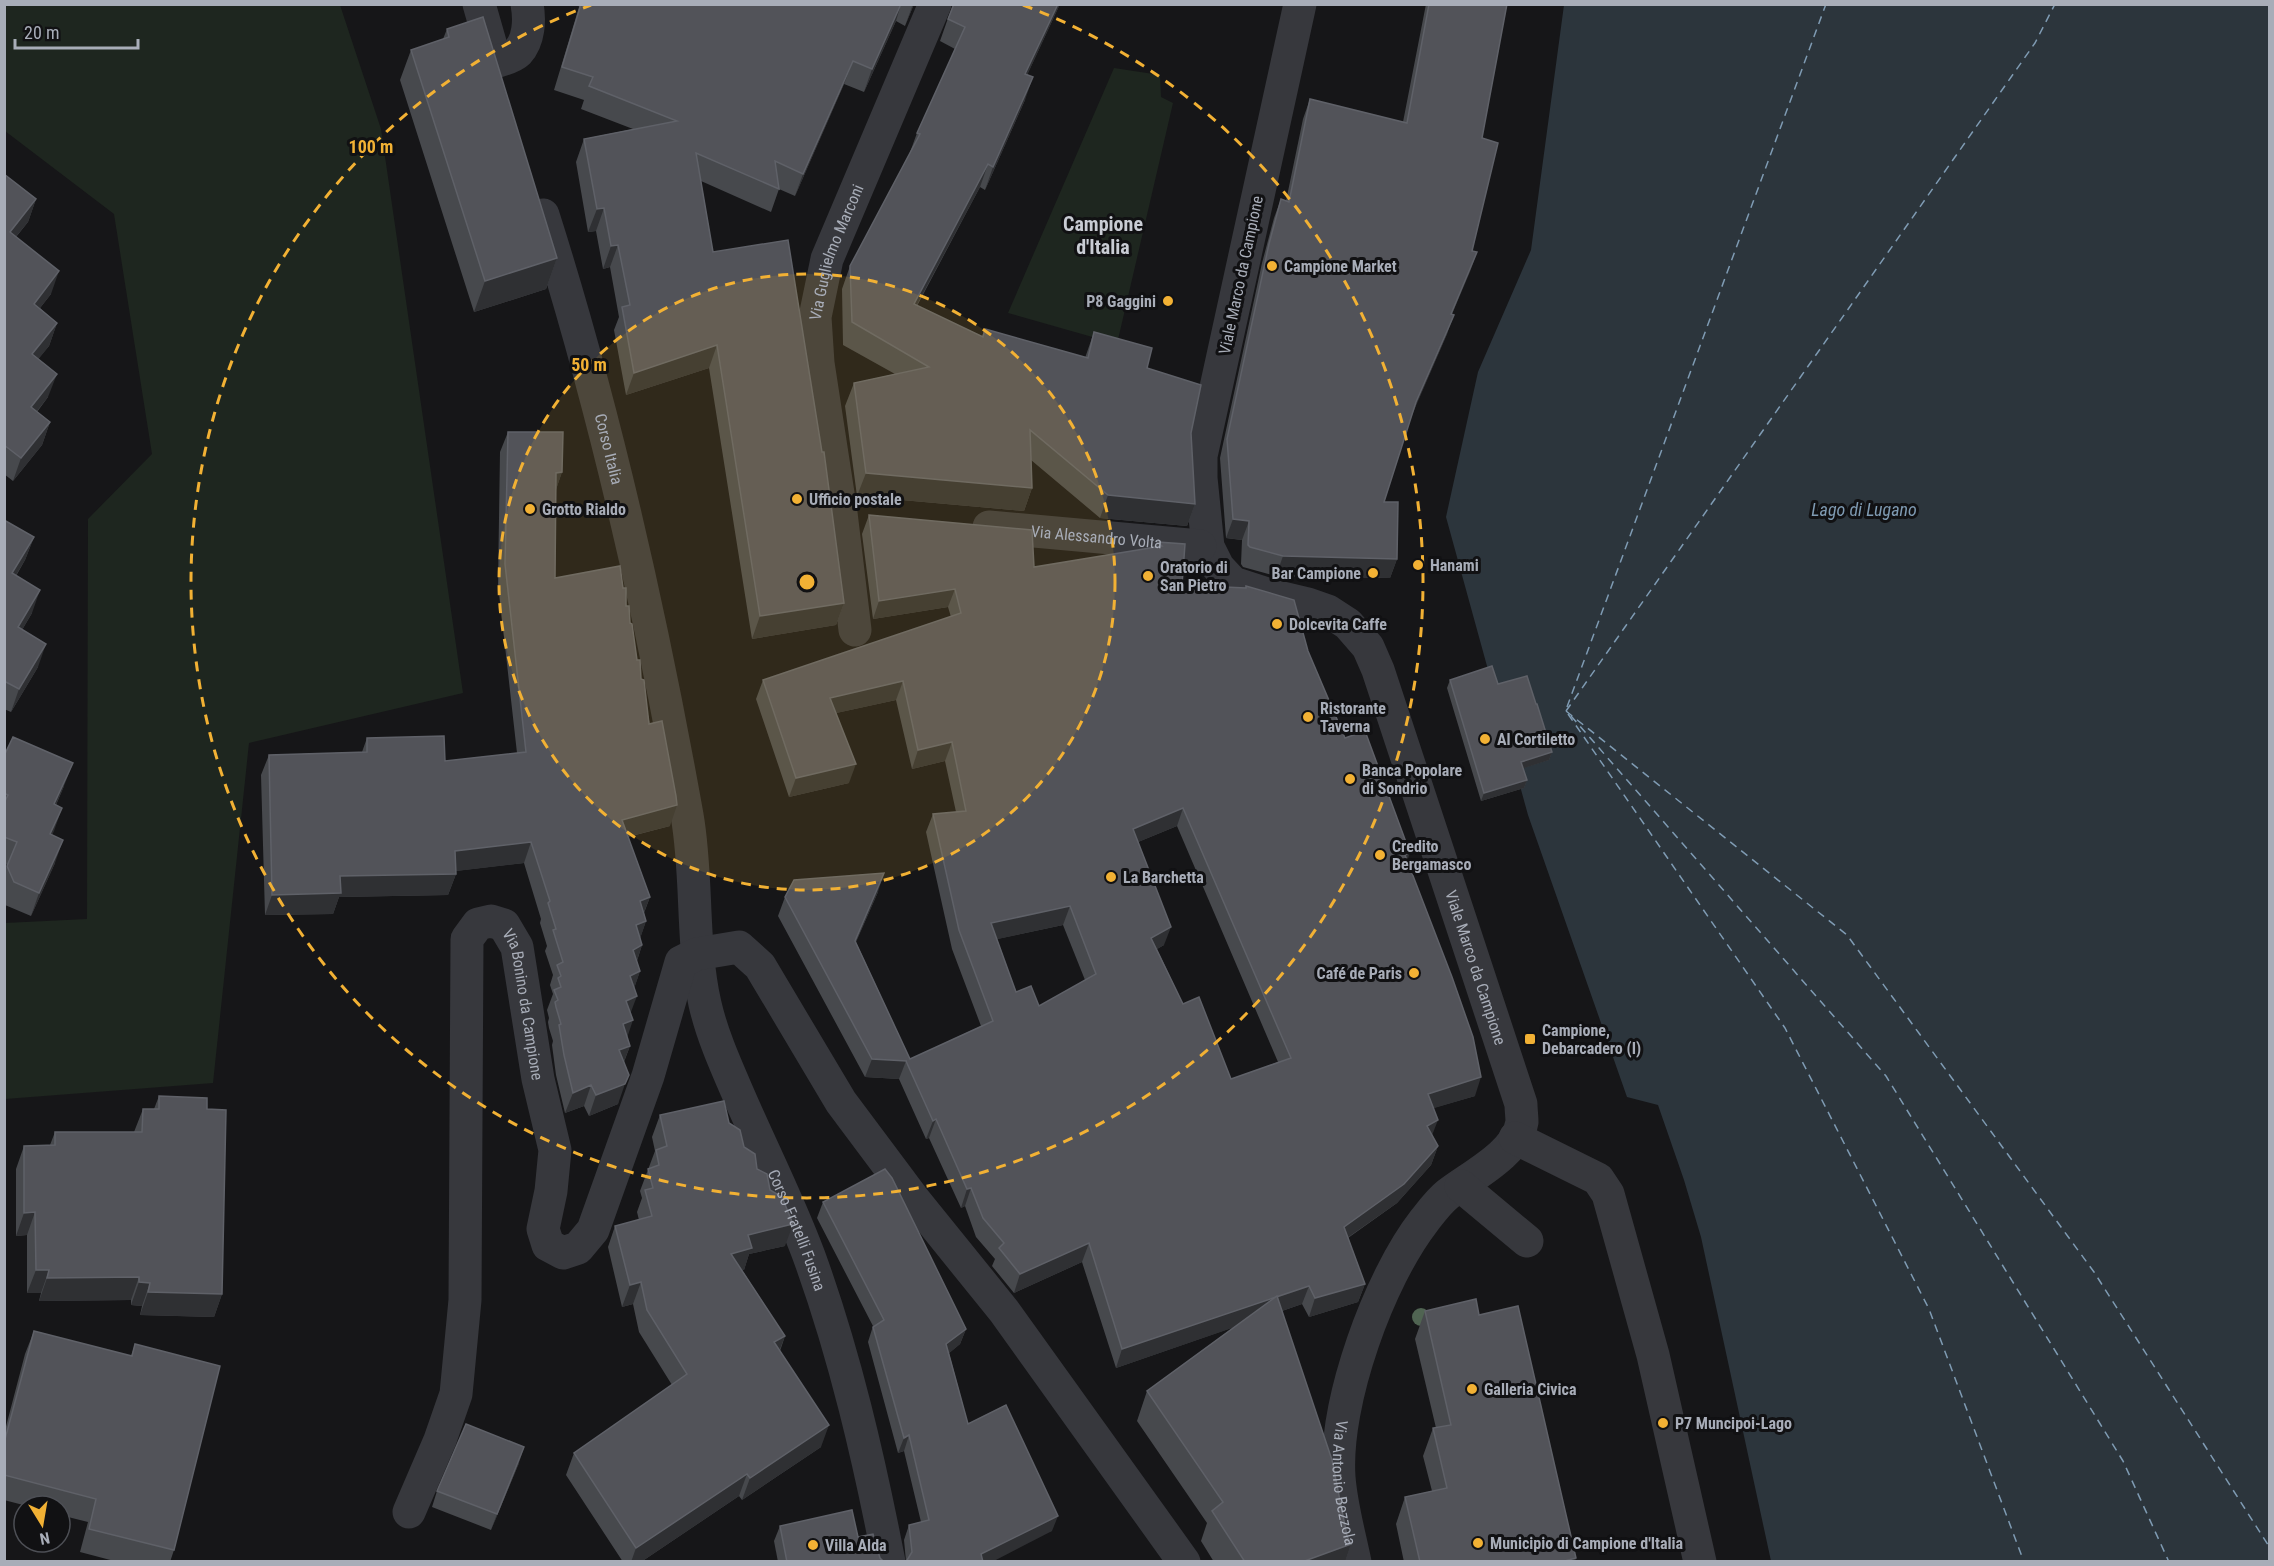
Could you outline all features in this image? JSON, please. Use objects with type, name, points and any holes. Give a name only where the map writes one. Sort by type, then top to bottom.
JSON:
[{"type":"street","points":[[479,4],[499,76],[526,39],[529,15],[527,4]]},
{"type":"street","name":"Via Guglielmo Marconi","points":[[855,630],[841,513],[818,363],[815,317],[827,259],[935,4]]},
{"type":"street","name":"Viale Marco da Campione","points":[[1300,4],[1201,456],[1208,547],[1218,567],[1233,583],[1328,611],[1348,624],[1368,647],[1378,670],[1521,1104],[1522,1123],[1515,1138]]},
{"type":"street","name":"Corso Italia","points":[[534,187],[562,276],[599,415],[668,705],[689,829],[694,903]]},
{"type":"street","points":[[841,513],[876,516]]},
{"type":"street","name":"Via Alessandro Volta","points":[[960,524],[1208,547]]},
{"type":"street","name":"Corso Fratelli Fusina","points":[[694,903],[697,954],[705,1003],[720,1051],[808,1254],[839,1349],[873,1481],[889,1562]]},
{"type":"street","name":"Via Bonino da Campione","points":[[409,1512],[440,1440],[456,1394],[465,1300],[467,939],[478,924],[491,921],[504,924],[517,947],[538,1079],[555,1150],[551,1191],[543,1229],[548,1245],[563,1252],[578,1248],[592,1230],[648,1076],[681,962],[697,954]]},
{"type":"street","points":[[697,954],[739,947],[760,966],[841,1102],[912,1197],[1004,1311],[1184,1562]]},
{"type":"street","points":[[1515,1138],[1598,1179],[1608,1194],[1653,1355],[1700,1562]]},
{"type":"street","name":"Via Antonio Bezzola","points":[[1355,1562],[1344,1514],[1339,1475],[1345,1408],[1374,1310],[1395,1267],[1423,1223],[1446,1195],[1503,1154],[1515,1138]]},
{"type":"street","points":[[1461,1186],[1527,1241]]},
{"type":"shaded area","points":[[5,4],[340,5],[381,129],[463,693],[249,743],[213,1083],[5,1099],[5,923],[87,919],[88,519],[152,454],[114,214],[5,131]]},
{"type":"shaded area","points":[[1114,68],[1160,75],[1161,97],[1173,103],[1117,344],[1008,313]]},
{"type":"water","name":"Lago di Lugano","points":[[1564,5],[2269,5],[2269,1561],[1771,1561],[1701,1237],[1684,1180],[1658,1105],[1627,1097],[1528,815],[1446,517],[1478,372],[1531,250]]},
{"type":"building","points":[[581,4],[901,4],[872,69],[853,61],[803,174],[775,161],[779,189],[696,153],[713,252],[788,240],[822,452],[824,452],[844,603],[760,616],[717,345],[634,373],[622,307],[630,305],[618,245],[611,246],[604,208],[597,209],[584,139],[677,121],[589,86],[593,77],[562,67]]},
{"type":"building","points":[[954,4],[1058,4],[1025,74],[1033,77],[993,167],[988,164],[914,304],[983,337],[985,329],[1088,358],[1094,332],[1152,348],[1147,368],[1201,385],[1191,433],[1195,504],[1108,495],[1030,430],[1032,488],[866,473],[854,383],[929,367],[852,322],[850,266],[920,134],[917,133],[965,27],[948,19]]},
{"type":"building","points":[[1429,4],[1507,4],[1482,138],[1498,143],[1472,251],[1477,252],[1451,314],[1454,315],[1416,402],[1384,502],[1398,502],[1397,559],[1283,556],[1250,547],[1248,545],[1249,521],[1233,519],[1227,439],[1269,244],[1281,199],[1289,202],[1310,99],[1407,123]]},
{"type":"building","points":[[483,17],[557,258],[485,281],[411,50],[449,37],[447,29]]},
{"type":"building","points":[[4,174],[36,199],[10,232],[59,271],[34,304],[57,323],[32,354],[57,374],[31,407],[50,422],[21,458],[4,445]]},
{"type":"building","points":[[508,432],[563,432],[562,472],[556,473],[555,578],[620,566],[623,588],[626,588],[626,606],[629,606],[637,660],[640,660],[641,679],[644,680],[649,724],[662,721],[676,796],[677,805],[622,820],[650,897],[640,901],[646,921],[636,925],[642,945],[633,950],[640,971],[630,976],[637,996],[626,1001],[633,1020],[623,1024],[630,1046],[619,1050],[629,1075],[625,1084],[596,1095],[591,1085],[573,1093],[555,1002],[558,1000],[554,990],[561,987],[558,978],[561,976],[557,965],[563,962],[553,930],[556,929],[548,903],[550,901],[531,842],[455,851],[456,874],[340,876],[341,893],[272,895],[269,755],[367,752],[367,738],[444,736],[445,761],[526,752],[505,564]]},
{"type":"building","points":[[869,515],[1032,530],[1034,567],[1162,546],[1157,542],[1185,544],[1182,585],[1246,588],[1246,586],[1294,600],[1308,651],[1345,738],[1365,731],[1410,853],[1405,855],[1473,1037],[1481,1077],[1428,1094],[1438,1120],[1427,1126],[1438,1146],[1404,1184],[1344,1227],[1365,1284],[1315,1298],[1309,1286],[1122,1349],[1089,1243],[1020,1274],[999,1248],[1004,1243],[983,1218],[971,1188],[967,1189],[936,1119],[933,1121],[907,1061],[872,1059],[785,897],[794,880],[884,873],[855,941],[910,1059],[993,1021],[959,930],[933,814],[966,811],[952,742],[918,750],[903,681],[830,698],[856,764],[796,778],[763,680],[961,613],[955,589],[879,601]],"holes":[[[1183,808],[1291,1058],[1231,1079],[1199,997],[1183,1004],[1151,938],[1171,927],[1133,829]],[[1070,906],[1096,974],[1039,1006],[1031,986],[1016,992],[991,923]]]},
{"type":"building","points":[[4,520],[34,537],[12,573],[40,590],[18,627],[46,644],[19,689],[4,681]]},
{"type":"building","points":[[1492,666],[1498,684],[1527,676],[1552,752],[1521,762],[1527,780],[1484,793],[1450,680]]},
{"type":"building","points":[[13,737],[73,763],[54,804],[62,808],[50,834],[63,840],[39,893],[14,882],[7,866],[17,842],[4,837],[4,803],[8,795],[4,793],[4,756]]},
{"type":"building","points":[[159,1096],[207,1098],[207,1109],[226,1110],[222,1294],[148,1292],[150,1283],[139,1282],[139,1277],[47,1278],[49,1270],[36,1270],[35,1212],[24,1213],[24,1146],[55,1145],[55,1132],[142,1132],[143,1109],[159,1109]]},
{"type":"building","points":[[724,1101],[729,1123],[740,1130],[744,1147],[755,1154],[757,1169],[767,1174],[770,1190],[782,1197],[793,1224],[748,1235],[752,1248],[731,1254],[785,1336],[774,1342],[829,1425],[750,1478],[747,1474],[636,1548],[574,1453],[687,1374],[647,1310],[641,1282],[630,1285],[615,1226],[652,1216],[645,1190],[653,1188],[648,1169],[659,1165],[656,1150],[667,1146],[660,1115]]},
{"type":"building","points":[[885,1169],[892,1178],[966,1329],[946,1344],[968,1424],[1006,1405],[1058,1516],[981,1554],[983,1562],[906,1562],[912,1552],[909,1525],[929,1520],[909,1435],[904,1438],[873,1327],[884,1320],[823,1202]]},
{"type":"building","points":[[1277,1296],[1332,1460],[1347,1536],[1351,1544],[1302,1562],[1245,1562],[1212,1511],[1223,1502],[1147,1391]]},
{"type":"building","points":[[1476,1299],[1479,1315],[1518,1306],[1576,1558],[1561,1562],[1420,1562],[1405,1497],[1447,1488],[1433,1428],[1451,1425],[1425,1311]]},
{"type":"building","points":[[34,1331],[132,1356],[135,1344],[220,1366],[174,1550],[89,1529],[96,1499],[4,1475],[4,1443]]},
{"type":"building","points":[[466,1424],[524,1447],[497,1514],[437,1491]]},
{"type":"building","points":[[852,1510],[858,1537],[873,1534],[880,1558],[884,1562],[787,1562],[780,1526]]},
{"type":"ferry route","points":[[1567,707],[1826,4]]},
{"type":"ferry route","points":[[1566,711],[2035,43],[2055,4]]},
{"type":"ferry route","points":[[1566,711],[1847,935],[2094,1272],[2270,1548]]},
{"type":"ferry route","points":[[1568,714],[1785,1028],[1929,1309],[2024,1562]]},
{"type":"ferry route","points":[[1571,716],[1886,1076],[2123,1461],[2169,1562]]},
{"type":"place","name":"Campione Market","points":[[1272,266]]},
{"type":"place","name":"P8 Gaggini","points":[[1168,301]]},
{"type":"place","name":"Ufficio postale","points":[[797,499]]},
{"type":"place","name":"Grotto Rialdo","points":[[530,509]]},
{"type":"place","name":"Hanami","points":[[1418,565]]},
{"type":"place","name":"Bar Campione","points":[[1373,573]]},
{"type":"place","name":"Oratorio di San Pietro","points":[[1148,576]]},
{"type":"place","name":"Dolcevita Caffe","points":[[1277,624]]},
{"type":"place","name":"Ristorante Taverna","points":[[1308,717]]},
{"type":"place","name":"Al Cortiletto","points":[[1485,739]]},
{"type":"place","name":"Banca Popolare di Sondrio","points":[[1350,779]]},
{"type":"place","name":"Credito Bergamasco","points":[[1380,855]]},
{"type":"place","name":"La Barchetta","points":[[1111,877]]},
{"type":"place","name":"Café de Paris","points":[[1414,973]]},
{"type":"place","name":"Campione, Debarcadero (I)","points":[[1530,1039]]},
{"type":"place","name":"Galleria Civica","points":[[1472,1389]]},
{"type":"place","name":"P7 Muncipoi-Lago","points":[[1663,1423]]},
{"type":"place","name":"Municipio di Campione d'Italia","points":[[1478,1543]]},
{"type":"place","name":"Villa Alda","points":[[813,1545]]},
{"type":"district","name":"Campione d'Italia","points":[[1103,236]]}]
